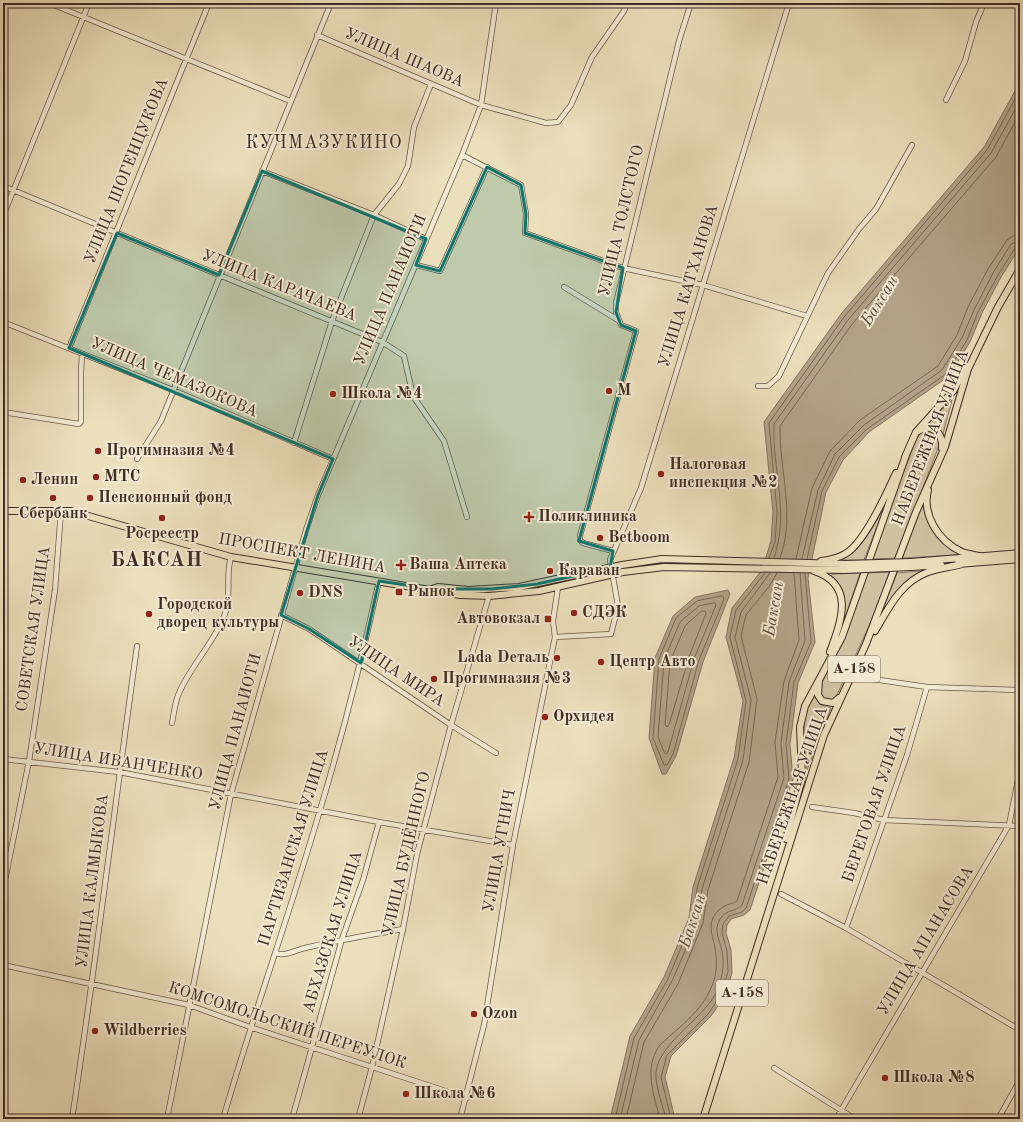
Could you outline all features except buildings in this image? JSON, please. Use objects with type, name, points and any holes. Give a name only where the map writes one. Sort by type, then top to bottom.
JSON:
[{"type":"main road","name":"НАБЕРЕЖНАЯ УЛИЦА","points":[[702,1119],[817,754],[841,696],[866,644],[916,512],[942,453],[964,381],[993,316],[1020,269]]},
{"type":"main road","name":"А-158","points":[[781,867],[802,777],[800,727],[801,717],[809,695],[842,637],[906,455],[916,432],[954,390],[993,316]]},
{"type":"main road","points":[[916,432],[924,428],[936,430],[942,441],[942,453]]},
{"type":"main road","points":[[811,562],[845,555],[856,545],[906,455]]},
{"type":"main road","points":[[933,472],[926,502],[929,517],[934,528],[943,538],[958,550],[983,556]]},
{"type":"main road","name":"ПРОСПЕКТ ЛЕНИНА","points":[[4,511],[71,511],[231,557],[432,589],[446,594],[489,596],[558,587],[611,571]]},
{"type":"main road","points":[[911,565],[1020,553]]},
{"type":"main road","points":[[611,571],[662,559],[811,562],[846,567]]},
{"type":"main road","points":[[611,571],[674,566],[811,570],[846,567],[962,564],[1020,559]]},
{"type":"main road","points":[[866,644],[893,599],[905,586],[928,572],[962,564]]},
{"type":"main road","points":[[811,570],[824,574],[833,581],[839,590],[842,603],[840,622],[826,665]]},
{"type":"main road","name":"ПРОСПЕКТ ЛЕНИНА","points":[[432,589],[438,587],[468,590],[519,587],[611,571]]},
{"type":"main road","points":[[821,674],[817,691],[820,699],[829,703],[837,701],[841,696]]},
{"type":"street","points":[[49,3],[290,101]]},
{"type":"street","points":[[3,216],[88,3]]},
{"type":"street","name":"УЛИЦА ШОГЕНЦУКОВА","points":[[69,348],[180,78],[186,58],[209,3]]},
{"type":"street","points":[[137,459],[161,422],[330,3]]},
{"type":"street","name":"УЛИЦА ПАНАИОТИ","points":[[167,1119],[232,794],[306,530],[333,459],[462,155],[481,104],[496,3]]},
{"type":"street","name":"УЛИЦА ШАОВА","points":[[317,35],[481,104],[546,124],[558,122],[571,104],[592,57],[624,11],[627,3]]},
{"type":"street","name":"УЛИЦА ТОЛСТОГО","points":[[612,551],[583,542],[580,540],[580,536],[636,331],[621,325],[618,320],[616,303],[623,268],[679,41],[691,3]]},
{"type":"street","name":"УЛИЦА КАТХАНОВА","points":[[555,637],[611,634],[618,606],[611,571],[610,560],[612,551],[641,488],[789,3]]},
{"type":"street","points":[[946,100],[965,61],[976,22],[984,3]]},
{"type":"street","points":[[294,443],[332,321],[374,216],[399,184],[408,166],[414,127],[431,84]]},
{"type":"street","points":[[758,386],[768,386],[779,376],[828,273],[859,229],[876,210],[912,145]]},
{"type":"street","points":[[462,155],[521,185],[526,214],[525,233],[623,268],[703,285],[807,316]]},
{"type":"street","points":[[416,265],[440,271],[487,167]]},
{"type":"street","points":[[262,172],[374,216],[426,239]]},
{"type":"street","name":"УЛИЦА КАРАЧАЕВА","points":[[3,186],[382,342],[404,356],[413,396],[444,441],[467,517]]},
{"type":"street","points":[[564,286],[618,320]]},
{"type":"street","name":"УЛИЦА ЧЕМАЗОКОВА","points":[[3,322],[173,390],[333,459]]},
{"type":"street","points":[[3,412],[79,424],[81,422],[82,354]]},
{"type":"street","name":"СОВЕТСКАЯ УЛИЦА","points":[[3,890],[29,761],[55,590],[61,511]]},
{"type":"street","points":[[172,723],[179,693],[211,642],[226,612],[228,600],[228,565],[231,557]]},
{"type":"street","name":"ПАРТИЗАНСКАЯ УЛИЦА","points":[[223,1119],[250,1027],[320,810],[361,663],[379,581]]},
{"type":"street","name":"УЛИЦА УГНИЧ","points":[[460,1119],[467,1098],[484,1025],[513,845],[555,637],[553,621],[558,587]]},
{"type":"street","name":"УЛИЦА БУДЁННОГО","points":[[358,1119],[372,1067],[424,830],[451,726],[489,596]]},
{"type":"street","name":"УЛИЦА МИРА","points":[[281,615],[309,629],[361,663],[451,726],[496,753]]},
{"type":"street","name":"УЛИЦА КАЛМЫКОВА","points":[[72,1119],[93,985],[119,772],[137,646]]},
{"type":"street","points":[[859,677],[927,687],[1020,690]]},
{"type":"street","name":"БЕРЕГОВАЯ УЛИЦА","points":[[846,928],[907,755],[927,687]]},
{"type":"street","name":"УЛИЦА ИВАНЧЕНКО","points":[[3,759],[119,772],[379,822],[513,845]]},
{"type":"street","name":"УЛИЦА АПАНАСОВА","points":[[836,1119],[1010,825],[1020,770]]},
{"type":"street","points":[[812,806],[884,820],[1020,826]]},
{"type":"street","name":"АБХАЗСКАЯ УЛИЦА","points":[[292,1119],[342,939],[363,880],[379,822]]},
{"type":"street","points":[[781,894],[846,928],[1020,1030]]},
{"type":"street","points":[[275,953],[285,955],[296,950],[342,939],[403,929]]},
{"type":"street","name":"КОМСОМОЛЬСКИЙ ПЕРЕУЛОК","points":[[3,965],[189,1005],[250,1027],[467,1098]]},
{"type":"street","points":[[774,1068],[855,1119]]},
{"type":"street","points":[[998,1119],[1020,1080]]},
{"type":"street","points":[[3,1117],[20,1119]]},
{"type":"highlighted area","points":[[487,167],[521,185],[526,214],[525,233],[623,268],[616,312],[621,325],[636,331],[579,541],[613,551],[610,568],[537,584],[491,589],[432,589],[379,581],[361,663],[309,629],[281,615],[318,495],[333,459],[69,348],[117,233],[219,275],[262,171],[426,239],[416,265],[440,271]]},
{"type":"shaded area","points":[[952,400],[943,434],[937,428],[926,425]]},
{"type":"shaded area","points":[[925,431],[936,434],[940,443],[896,558],[870,559],[916,440],[920,434]]},
{"type":"shaded area","points":[[893,485],[864,560],[839,560],[852,552]]},
{"type":"shaded area","points":[[922,502],[924,511],[934,532],[958,553],[957,555],[902,558]]},
{"type":"shaded area","points":[[921,571],[921,573],[906,582],[896,592],[887,604],[879,619],[897,573]]},
{"type":"shaded area","points":[[892,572],[876,611],[836,697],[832,701],[827,701],[819,695],[820,686],[842,643],[865,573]]},
{"type":"shaded area","points":[[860,573],[838,638],[844,608],[831,577],[832,574]]},
{"type":"shaded area","points":[[814,696],[821,705],[831,708],[807,770],[804,722],[809,704]]},
{"type":"water","name":"Баксан","points":[[1020,82],[1020,247],[1001,277],[982,313],[970,342],[949,376],[869,432],[843,460],[826,492],[808,578],[815,642],[798,683],[790,744],[793,779],[750,910],[744,915],[731,919],[727,925],[726,933],[731,950],[732,973],[725,996],[711,1016],[671,1056],[665,1077],[675,1119],[610,1119],[630,1036],[664,977],[689,918],[693,887],[734,758],[743,701],[726,637],[732,608],[762,570],[771,541],[773,512],[764,422],[841,314],[984,147]]},
{"type":"water","points":[[728,590],[730,594],[703,662],[676,756],[666,774],[662,774],[649,738],[655,658],[673,616],[695,597]]},
{"type":"place","name":"М","points":[[609,391]]},
{"type":"place","name":"Школа №4","points":[[333,394]]},
{"type":"place","name":"Прогимназия №4","points":[[98,451]]},
{"type":"place","name":"Налоговая инспекция №2","points":[[661,474]]},
{"type":"place","name":"МТС","points":[[96,477]]},
{"type":"place","name":"Ленин","points":[[23,480]]},
{"type":"place","name":"Сбербанк","points":[[53,498]]},
{"type":"place","name":"Пенсионный фонд","points":[[90,498]]},
{"type":"place","name":"Поликлиника","points":[[529,517]]},
{"type":"place","name":"Росреестр","points":[[162,518]]},
{"type":"place","name":"Betboom","points":[[600,538]]},
{"type":"place","name":"Ваша Аптека","points":[[401,565]]},
{"type":"place","name":"Караван","points":[[550,571]]},
{"type":"place","name":"Рынок","points":[[399,592]]},
{"type":"place","name":"DNS","points":[[300,593]]},
{"type":"place","name":"СДЭК","points":[[574,613]]},
{"type":"place","name":"Городской дворец культуры","points":[[149,614]]},
{"type":"place","name":"Автовокзал","points":[[548,619]]},
{"type":"place","name":"Lada Dеталь","points":[[557,658]]},
{"type":"place","name":"Центр Авто","points":[[601,662]]},
{"type":"place","name":"Прогимназия №3","points":[[434,679]]},
{"type":"place","name":"Орхидея","points":[[545,717]]},
{"type":"place","name":"Ozon","points":[[474,1014]]},
{"type":"place","name":"Wildberries","points":[[95,1031]]},
{"type":"place","name":"Школа №8","points":[[885,1078]]},
{"type":"place","name":"Школа №6","points":[[406,1094]]},
{"type":"district","name":"КУЧМАЗУКИНО","points":[[324,143]]},
{"type":"district","name":"БАКСАН","points":[[157,561]]}]
